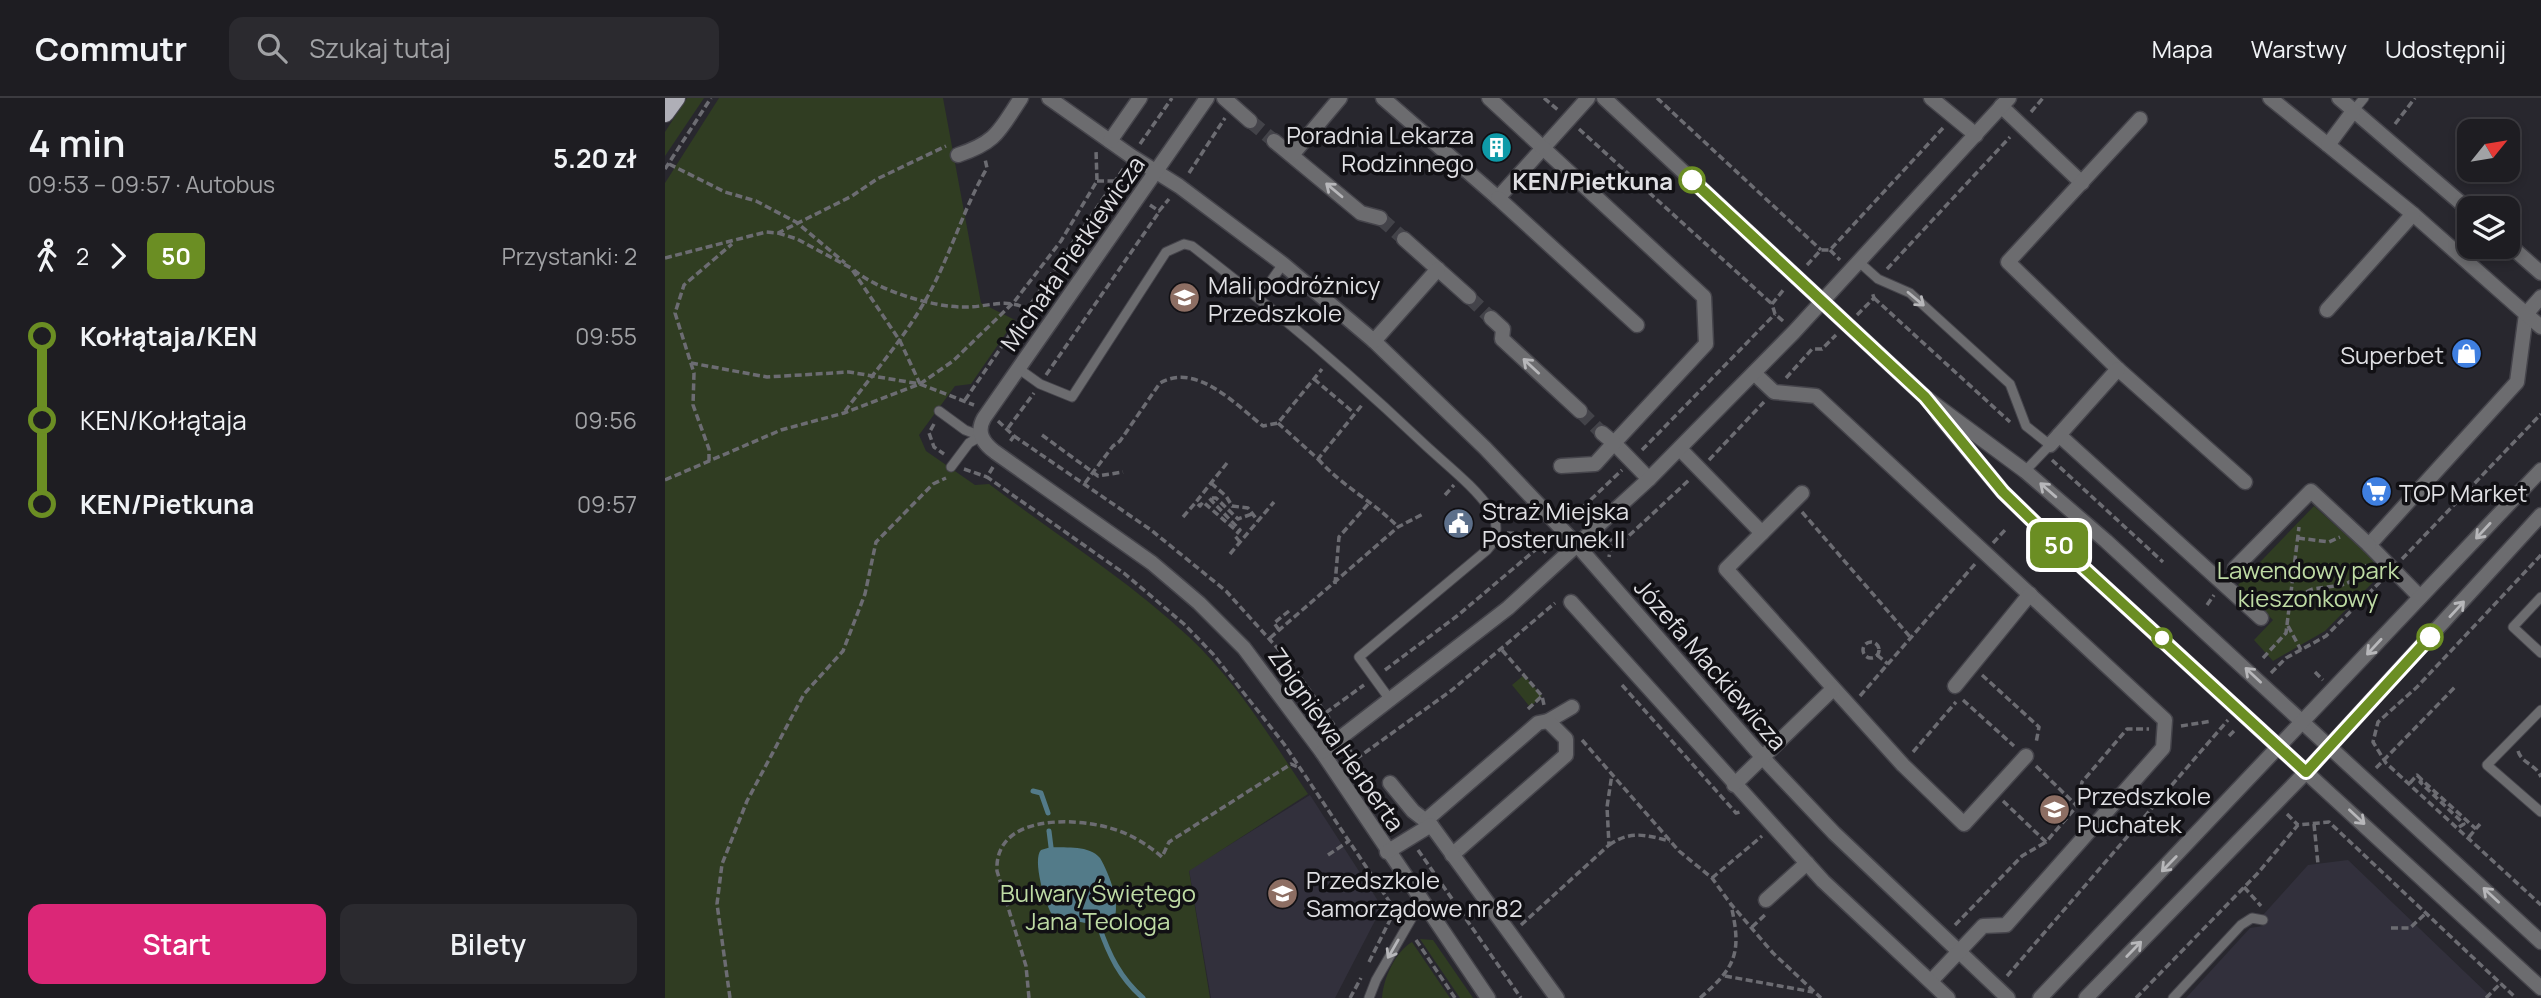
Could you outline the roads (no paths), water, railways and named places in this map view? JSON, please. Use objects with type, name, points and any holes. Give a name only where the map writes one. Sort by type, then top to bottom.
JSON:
[{"type":"main road","points":[[665,113],[675,98]]},
{"type":"street","points":[[961,155],[983,147],[995,137],[1021,98]]},
{"type":"street","name":"Józefa Mackiewicza","points":[[1049,98],[1179,186],[1283,264],[1374,341],[1485,448],[1577,545],[1763,758],[1834,833],[2008,998]]},
{"type":"street","points":[[1110,141],[1140,98]]},
{"type":"street","name":"Michała Pietkiewicza","points":[[981,436],[981,423],[1207,98]]},
{"type":"street","points":[[1291,155],[1340,98]]},
{"type":"street","points":[[1383,98],[1637,325]]},
{"type":"street","points":[[1489,98],[1704,297],[1706,344],[1595,464],[1561,466]]},
{"type":"street","points":[[1498,198],[1588,98]]},
{"type":"street","points":[[1604,98],[1925,397],[2025,471],[2262,683],[2541,942]]},
{"type":"street","points":[[1931,98],[1976,135]]},
{"type":"street","points":[[2270,98],[2413,214],[2541,327]]},
{"type":"street","points":[[2339,98],[2457,200]]},
{"type":"street","points":[[1228,102],[1250,121]]},
{"type":"street","points":[[1322,752],[1508,608],[1650,479],[1859,262],[2005,102],[2082,183]]},
{"type":"street","points":[[2327,145],[2354,110]]},
{"type":"street","points":[[2140,118],[2008,262],[2118,369],[2245,482]]},
{"type":"street","points":[[1274,141],[1361,213],[1380,218]]},
{"type":"street","points":[[2327,310],[2413,214]]},
{"type":"street","points":[[1403,239],[1469,297]]},
{"type":"street","points":[[2520,255],[2541,273]]},
{"type":"street","points":[[1374,341],[1438,269]]},
{"type":"street","points":[[2371,547],[2517,382],[2526,314],[2541,296]]},
{"type":"street","points":[[1491,318],[1503,328],[1502,339],[1580,411]]},
{"type":"street","points":[[2118,369],[2055,440],[2262,618]]},
{"type":"street","points":[[1754,373],[1774,392],[1816,396],[2165,720],[2163,748],[2006,925],[1983,926],[1931,981]]},
{"type":"street","points":[[1925,397],[2012,500],[2541,988]]},
{"type":"street","points":[[1602,433],[1650,479]]},
{"type":"street","name":"Zbigniewa Herberta","points":[[981,436],[1001,455],[1145,557],[1199,603],[1261,667],[1322,752],[1488,998]]},
{"type":"street","points":[[1679,449],[1762,533]]},
{"type":"street","points":[[2040,998],[2541,470]]},
{"type":"street","points":[[2235,568],[2311,491],[2420,597]]},
{"type":"street","points":[[1797,498],[1726,569],[1903,765],[1964,824],[2026,756]]},
{"type":"street","points":[[2086,998],[2306,772],[2541,515]]},
{"type":"street","points":[[1955,686],[2030,594]]},
{"type":"street","points":[[1571,602],[1807,863],[1948,998]]},
{"type":"street","points":[[1734,785],[1833,689]]},
{"type":"street","points":[[1387,852],[1428,823],[1538,723],[1548,721],[1571,707]]},
{"type":"street","points":[[1452,855],[1566,755],[1566,739],[1548,721]]},
{"type":"street","points":[[1390,783],[1428,823],[1557,998]]},
{"type":"street","points":[[1766,900],[1807,863]]},
{"type":"lane","points":[[2354,110],[2364,98]]},
{"type":"lane","points":[[1019,369],[1040,384],[1072,397],[1166,252],[1175,246],[1192,246],[1332,357],[1490,510],[1495,533],[1487,551],[1359,657],[1391,701]]},
{"type":"lane","points":[[1859,262],[1878,279],[1910,293],[2010,384],[2026,426],[2055,440],[2025,471]]},
{"type":"lane","points":[[1259,298],[1283,264]]},
{"type":"lane","points":[[940,412],[965,430],[981,436]]},
{"type":"lane","points":[[953,464],[969,443],[981,436]]},
{"type":"lane","points":[[2541,597],[2513,626],[2541,653]]},
{"type":"lane","points":[[2541,710],[2487,765],[2541,812]]},
{"type":"lane","points":[[1369,998],[1376,980],[1421,902]]},
{"type":"lane","points":[[2173,998],[2241,925],[2252,918],[2265,916]]},
{"type":"water","points":[[1051,847],[1084,849],[1100,858],[1116,901],[1115,918],[1111,924],[1099,926],[1053,916],[1043,893],[1038,863],[1041,850]]},
{"type":"waterway","points":[[1033,791],[1041,793],[1048,813]]},
{"type":"waterway","points":[[1049,831],[1051,847]]},
{"type":"waterway","points":[[1099,926],[1116,965],[1143,998]]},
{"type":"tunnel","points":[[1250,121],[1274,141]]},
{"type":"tunnel","points":[[1380,218],[1404,239]]},
{"type":"tunnel","points":[[1469,297],[1491,318]]},
{"type":"tunnel","points":[[1580,411],[1602,433]]},
{"type":"place","name":"Poradnia Lekarza Rodzinnego","points":[[1497,148]]},
{"type":"place","name":"KEN/Pietkuna","points":[[1692,180]]},
{"type":"place","name":"Mali podróżnicy Przedszkole","points":[[1185,298]]},
{"type":"place","name":"Superbet","points":[[2467,354]]},
{"type":"place","name":"TOP Market","points":[[2376,492]]},
{"type":"place","name":"Straż Miejska Posterunek II","points":[[1459,524]]},
{"type":"place","name":"Przedszkole Puchatek","points":[[2054,809]]},
{"type":"place","name":"Przedszkole Samorządowe nr 82","points":[[1283,893]]},
{"type":"park label","name":"Lawendowy park kieszonkowy","points":[[2308,583]]},
{"type":"park label","name":"Bulwary Świętego Jana Teologa","points":[[1098,906]]}]
